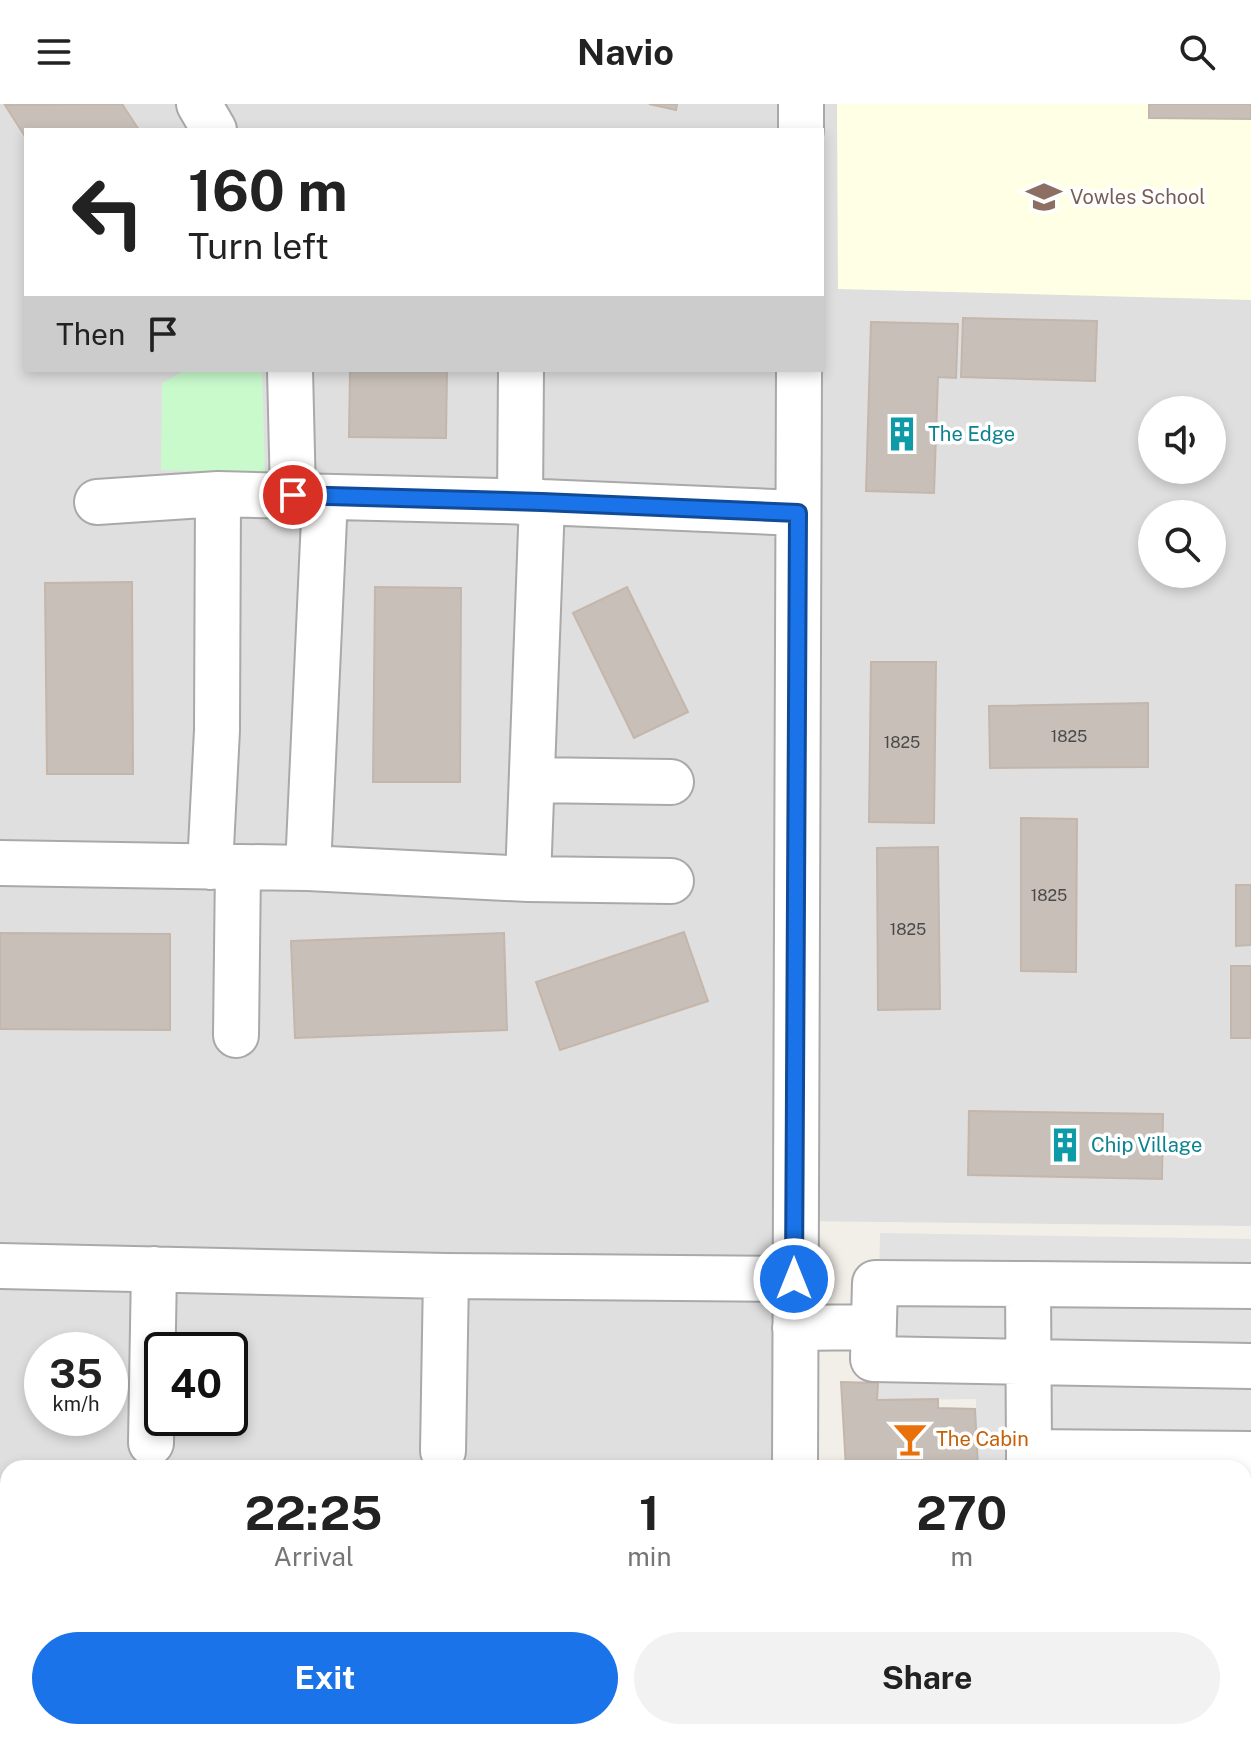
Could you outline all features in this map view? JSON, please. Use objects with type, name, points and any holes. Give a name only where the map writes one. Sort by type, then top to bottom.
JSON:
[{"type":"street","points":[[199,104],[213,128]]},
{"type":"street","points":[[801,104],[801,128]]},
{"type":"street","points":[[290,372],[309,496],[308,868]]},
{"type":"street","points":[[521,372],[531,502],[532,780],[528,879]]},
{"type":"street","points":[[795,1460],[799,372]]},
{"type":"street","points":[[218,494],[217,730],[236,1035]]},
{"type":"street","points":[[97,502],[218,494],[798,513]]},
{"type":"street","points":[[532,780],[671,782]]},
{"type":"street","points":[[0,863],[308,868],[528,879],[671,881]]},
{"type":"street","points":[[0,1266],[446,1276],[794,1279]]},
{"type":"street","points":[[151,1443],[154,1269]]},
{"type":"street","points":[[443,1451],[446,1276]]},
{"type":"street","points":[[1251,1286],[875,1283],[873,1327],[873,1359],[1251,1366]]},
{"type":"street","points":[[1028,1284],[1029,1460],[1251,1454]]},
{"type":"street","points":[[795,1328],[873,1327]]},
{"type":"shaded area","points":[[0,104],[1251,104],[1251,1226],[795,1221],[795,1460],[0,1460]]},
{"type":"shaded area","name":"Vowles School","points":[[837,104],[1251,104],[1251,300],[838,289]]},
{"type":"shaded area","points":[[880,1233],[1251,1239],[1251,1460],[976,1460],[976,1399],[877,1400]]},
{"type":"green space","points":[[182,372],[262,372],[265,473],[161,470],[162,383]]},
{"type":"building","points":[[122,104],[138,128],[24,128],[24,135],[5,105]]},
{"type":"building","points":[[649,104],[677,104],[676,110]]},
{"type":"building","points":[[1149,104],[1251,104],[1251,119],[1149,118]]},
{"type":"building","name":"The Edge","points":[[963,318],[1097,321],[1095,381],[961,377]]},
{"type":"building","name":"The Edge","points":[[871,322],[958,324],[956,378],[938,377],[934,493],[866,491]]},
{"type":"building","points":[[350,372],[447,372],[446,438],[349,437]]},
{"type":"building","points":[[132,582],[133,774],[47,774],[45,583]]},
{"type":"building","points":[[375,587],[461,588],[460,782],[373,782]]},
{"type":"building","points":[[627,587],[688,712],[634,738],[573,613]]},
{"type":"building","points":[[871,662],[936,662],[934,823],[869,822]]},
{"type":"building","points":[[1148,703],[1148,767],[990,768],[989,706]]},
{"type":"building","points":[[1021,818],[1077,819],[1076,972],[1021,971]]},
{"type":"building","points":[[938,847],[940,1009],[878,1010],[877,848]]},
{"type":"building","points":[[1236,885],[1251,885],[1251,945],[1236,946]]},
{"type":"building","points":[[684,932],[708,1001],[560,1050],[536,982]]},
{"type":"building","points":[[0,933],[170,934],[170,1030],[0,1029]]},
{"type":"building","points":[[504,933],[507,1030],[295,1038],[291,941]]},
{"type":"building","points":[[1231,966],[1251,966],[1251,1038],[1231,1038]]},
{"type":"building","name":"Chip Village","points":[[969,1111],[1163,1114],[1162,1179],[968,1175]]},
{"type":"building","name":"The Cabin","points":[[841,1382],[878,1383],[877,1400],[938,1399],[938,1408],[975,1409],[978,1460],[846,1460]]},
{"type":"place","name":"Vowles School","points":[[1044,197]]},
{"type":"place","name":"The Edge","points":[[902,434]]},
{"type":"place","name":"Chip Village","points":[[1065,1145]]},
{"type":"place","name":"The Cabin","points":[[910,1439]]},
{"type":"route","points":[[293,495],[798,513],[794,1279]]}]
